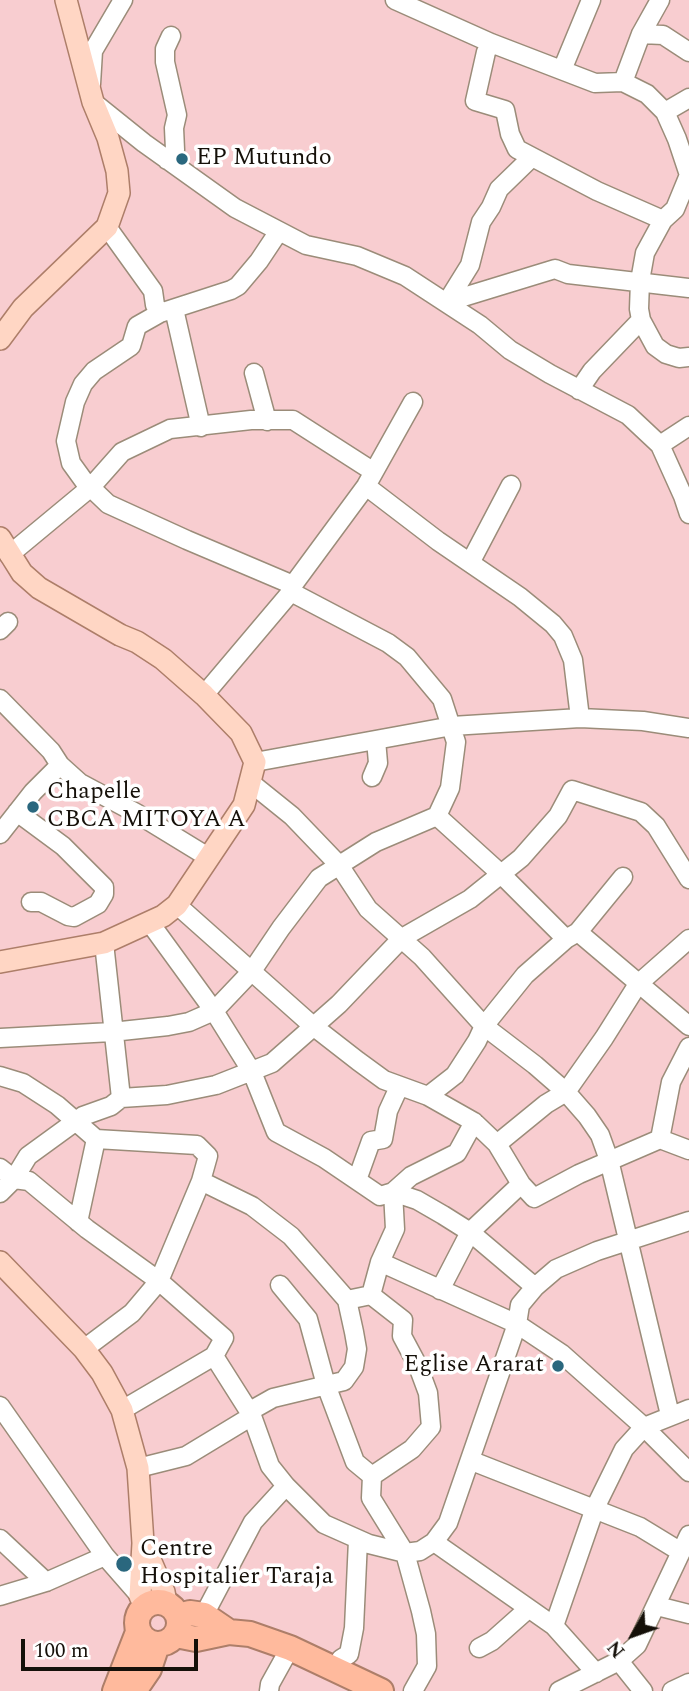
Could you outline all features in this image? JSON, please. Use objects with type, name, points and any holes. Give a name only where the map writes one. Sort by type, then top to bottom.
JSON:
[{"type":"highway","points":[[115,1691],[157,1619],[190,1613],[204,1615],[229,1632]]},
{"type":"highway","points":[[157,1619],[196,1639],[229,1632],[250,1634],[290,1648],[381,1691]]},
{"type":"highway","points":[[134,1691],[149,1669],[157,1619]]},
{"type":"main road","points":[[0,339],[23,308],[107,227],[120,193],[108,138],[92,97],[66,0]]},
{"type":"main road","points":[[0,962],[104,943],[163,916],[177,905],[244,805],[255,762],[241,733],[204,695],[163,659],[39,588],[22,573],[4,547]]},
{"type":"main road","points":[[0,1262],[84,1349],[102,1373],[122,1410],[138,1468],[143,1543],[164,1592],[157,1619]]},
{"type":"street","points":[[123,0],[93,51],[92,97],[167,160],[235,208],[306,245],[357,256],[405,276],[447,302],[510,350],[628,415],[660,444],[686,494],[689,514]]},
{"type":"street","points":[[395,0],[491,43],[595,83],[623,82],[647,94],[665,112],[689,175],[676,212],[645,253],[640,281],[641,320],[655,346],[666,354],[679,358],[689,357]]},
{"type":"street","points":[[562,69],[590,0]]},
{"type":"street","points":[[623,82],[641,34],[660,0]]},
{"type":"street","points":[[641,34],[663,35],[689,52]]},
{"type":"street","points":[[167,160],[173,157],[175,150],[174,128],[177,115],[165,62],[165,49],[170,36]]},
{"type":"street","points":[[491,43],[486,52],[475,101],[505,110],[510,134],[517,149],[597,191],[676,212]]},
{"type":"street","points":[[665,112],[689,98]]},
{"type":"street","points":[[447,302],[470,265],[481,222],[499,189],[532,157]]},
{"type":"street","points":[[107,227],[153,291],[155,305],[167,311],[201,427]]},
{"type":"street","points":[[0,1038],[112,1032],[189,1022],[214,1011],[252,971],[318,878],[376,842],[437,816],[450,788],[456,742],[452,726],[442,699],[407,657],[388,643],[292,588],[108,504],[71,463],[66,441],[75,402],[83,384],[94,371],[131,346],[137,326],[167,311],[238,286],[279,231]]},
{"type":"street","points":[[447,302],[555,269],[568,274],[689,288]]},
{"type":"street","points":[[579,390],[592,371],[641,320]]},
{"type":"street","points":[[254,373],[267,421]]},
{"type":"street","points":[[204,695],[292,588],[370,479],[413,402]]},
{"type":"street","points":[[4,547],[91,487],[122,452],[138,443],[170,429],[251,420],[293,420],[370,479],[470,563],[520,597],[553,624],[563,636],[573,660],[580,718]]},
{"type":"street","points":[[660,444],[689,426]]},
{"type":"street","points":[[470,563],[511,485]]},
{"type":"street","points":[[0,699],[80,783],[208,857]]},
{"type":"street","points":[[255,762],[452,726],[580,718],[689,728]]},
{"type":"street","points":[[372,777],[378,763],[376,740]]},
{"type":"street","points":[[0,834],[16,812],[60,765]]},
{"type":"street","points":[[251,783],[292,816],[339,865],[368,909],[402,938],[484,1026],[566,1092],[600,1135],[609,1160],[670,1415]]},
{"type":"street","points":[[0,1193],[7,1174],[28,1157],[77,1121],[121,1098],[167,1095],[216,1085],[272,1063],[339,1004],[402,938],[470,899],[501,874],[544,834],[558,816],[572,790],[641,812],[684,859],[689,879]]},
{"type":"street","points":[[16,812],[63,846],[104,887],[104,894],[98,904],[74,917],[41,902],[31,902]]},
{"type":"street","points":[[437,816],[572,936],[638,984],[689,1026]]},
{"type":"street","points":[[428,1096],[455,1075],[500,1002],[525,975],[572,936],[623,877]]},
{"type":"street","points":[[177,905],[313,1026],[384,1080],[428,1096],[474,1122],[497,1144],[521,1184],[534,1198],[609,1160],[660,1139],[689,1150]]},
{"type":"street","points":[[150,923],[214,1011],[252,1072],[276,1132],[324,1158],[380,1196],[393,1192],[411,1176],[457,1153],[474,1122]]},
{"type":"street","points":[[497,1144],[546,1104],[566,1092],[638,984],[689,939]]},
{"type":"street","points":[[104,943],[121,1098]]},
{"type":"street","points":[[660,1139],[671,1082],[689,1047]]},
{"type":"street","points":[[0,1076],[23,1083],[77,1121],[96,1139],[197,1145],[208,1156],[201,1181],[159,1280],[132,1313],[84,1349]]},
{"type":"street","points":[[357,1180],[371,1141],[383,1139],[388,1111],[399,1087]]},
{"type":"street","points":[[78,1222],[96,1139]]},
{"type":"street","points":[[7,1174],[29,1181],[78,1222],[159,1280],[225,1338],[214,1356],[122,1410]]},
{"type":"street","points":[[138,1468],[186,1455],[273,1398],[344,1381],[355,1367],[357,1349],[347,1300],[291,1236],[252,1206],[201,1181]]},
{"type":"street","points":[[440,1290],[470,1233],[521,1184]]},
{"type":"street","points":[[393,1192],[417,1200],[470,1233],[535,1287]]},
{"type":"street","points":[[371,1295],[380,1262],[395,1229],[393,1192]]},
{"type":"street","points":[[214,1356],[251,1413],[270,1466],[324,1524],[358,1540],[405,1553],[420,1551],[434,1542],[448,1523],[472,1461],[517,1324],[520,1305],[535,1287],[556,1269],[597,1251],[689,1221]]},
{"type":"street","points":[[380,1262],[517,1324],[562,1354],[644,1427],[689,1472]]},
{"type":"street","points":[[280,1285],[308,1319],[326,1385],[355,1462],[372,1476]]},
{"type":"street","points":[[347,1300],[371,1295],[403,1320],[402,1336],[418,1366],[428,1393],[431,1427],[412,1449],[372,1476]]},
{"type":"street","points":[[0,1406],[105,1556],[157,1619]]},
{"type":"street","points":[[554,1626],[595,1508],[624,1449],[644,1427],[689,1409]]},
{"type":"street","points":[[472,1461],[640,1527],[681,1552]]},
{"type":"street","points":[[372,1476],[371,1498],[405,1553],[415,1582],[426,1634],[427,1666],[413,1691]]},
{"type":"street","points":[[204,1615],[253,1522],[286,1486]]},
{"type":"street","points":[[559,1691],[620,1661],[637,1645],[689,1535]]},
{"type":"street","points":[[0,1539],[46,1582]]},
{"type":"street","points":[[342,1674],[341,1659],[349,1654],[354,1628],[358,1540]]},
{"type":"street","points":[[434,1542],[554,1626],[596,1673]]},
{"type":"street","points":[[0,1596],[46,1582],[105,1556]]},
{"type":"street","points":[[657,1606],[689,1614]]},
{"type":"street","points":[[479,1648],[492,1641],[528,1609]]},
{"type":"street","points":[[269,1691],[270,1684],[290,1648]]},
{"type":"street","points":[[620,1661],[643,1691]]},
{"type":"street","points":[[672,1691],[689,1683]]},
{"type":"shaded area","points":[[0,0],[689,0],[689,1691],[0,1691]]},
{"type":"place","name":"EP Mutundo","points":[[182,159]]},
{"type":"place","name":"Chapelle CBCA MITOYA A","points":[[33,807]]},
{"type":"place","name":"Eglise Ararat","points":[[558,1366]]},
{"type":"place","name":"Centre Hospitalier Taraja","points":[[124,1564]]}]
